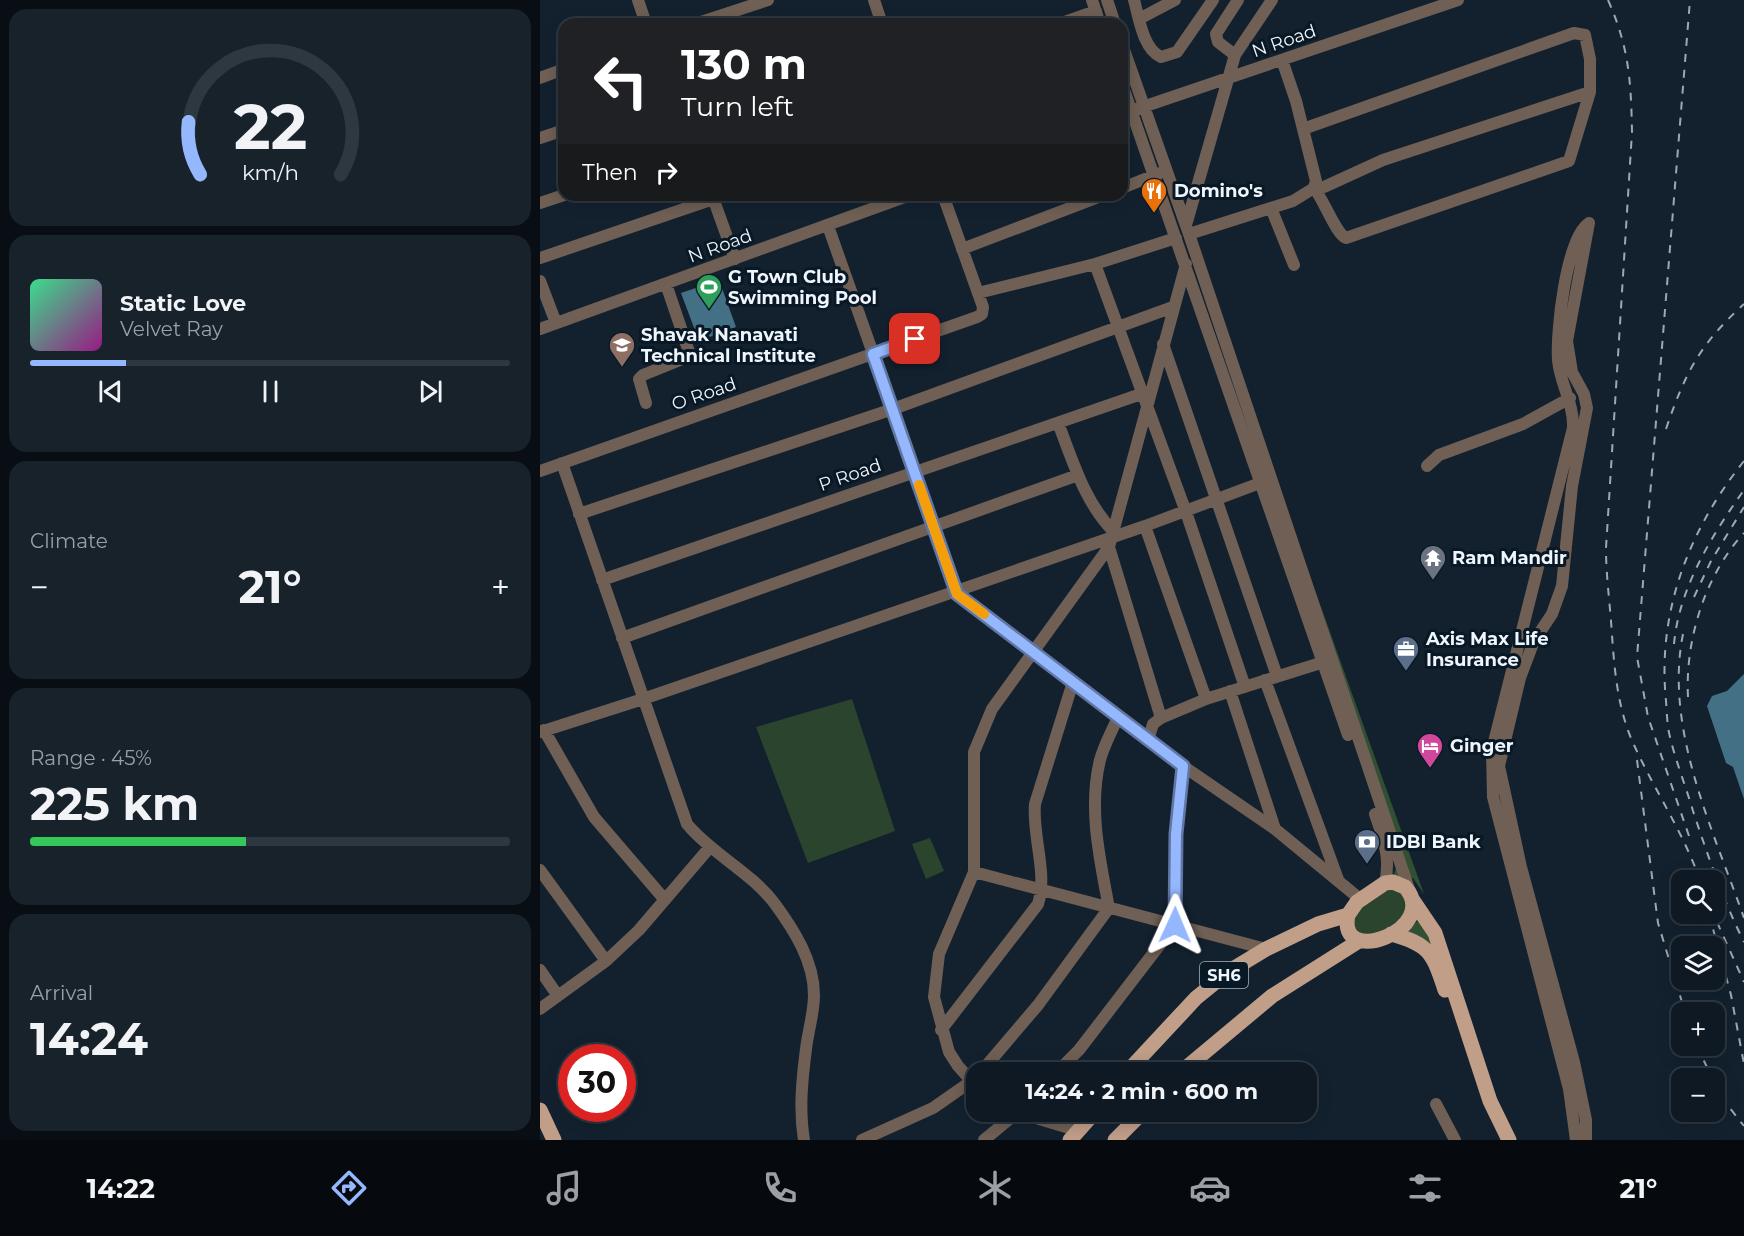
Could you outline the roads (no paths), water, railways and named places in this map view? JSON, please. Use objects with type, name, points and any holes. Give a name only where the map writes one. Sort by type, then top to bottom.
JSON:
[{"type":"main road","points":[[1359,941],[1349,932],[1348,915],[1360,900],[1384,883],[1400,884],[1412,897],[1435,933],[1490,1101],[1509,1140]]},
{"type":"main road","points":[[1391,934],[1409,919],[1413,907],[1412,897]]},
{"type":"main road","name":"SH6","points":[[1136,1062],[1196,998],[1228,972],[1266,949],[1318,924],[1348,915]]},
{"type":"main road","points":[[1391,934],[1417,942],[1430,954],[1499,1140]]},
{"type":"main road","name":"SH6","points":[[1193,1062],[1272,996],[1359,941],[1372,942],[1391,934]]},
{"type":"main road","points":[[540,1110],[554,1140]]},
{"type":"main road","points":[[1075,1135],[1086,1122]]},
{"type":"main road","points":[[1115,1140],[1133,1122]]},
{"type":"main road","points":[[540,1134],[543,1140]]},
{"type":"street","points":[[638,0],[644,18]]},
{"type":"street","points":[[713,18],[768,0]]},
{"type":"street","points":[[874,0],[878,18]]},
{"type":"street","points":[[1107,0],[1113,18]]},
{"type":"street","points":[[1134,0],[1139,19],[1154,54],[1168,57],[1177,52],[1188,39],[1214,0]]},
{"type":"street","points":[[1139,19],[1175,0]]},
{"type":"street","points":[[1235,55],[1216,38],[1238,0]]},
{"type":"street","points":[[1188,230],[1235,55],[1272,0]]},
{"type":"street","name":"N Road","points":[[1128,112],[1458,0]]},
{"type":"street","points":[[1070,18],[1094,5]]},
{"type":"street","points":[[1303,129],[1574,33],[1585,35],[1590,58],[1590,92],[1569,161],[1353,237],[1341,236],[1328,209],[1314,188]]},
{"type":"street","points":[[1188,230],[1271,208],[1307,195],[1314,188],[1316,181],[1303,129],[1282,60]]},
{"type":"street","points":[[1128,61],[1188,230],[1266,481],[1327,661],[1412,897]]},
{"type":"street","points":[[540,78],[558,71]]},
{"type":"street","points":[[1314,188],[1324,187],[1383,160],[1590,92]]},
{"type":"street","points":[[1128,114],[1154,176],[1266,481]]},
{"type":"street","points":[[540,138],[558,132]]},
{"type":"street","points":[[1128,186],[1167,171]]},
{"type":"street","points":[[540,203],[558,197]]},
{"type":"street","points":[[540,258],[703,201]]},
{"type":"street","points":[[718,201],[735,260]]},
{"type":"street","name":"N Road","points":[[540,329],[894,201]]},
{"type":"street","points":[[945,201],[978,293],[1095,264],[1176,238]]},
{"type":"street","points":[[962,249],[1088,201]]},
{"type":"street","points":[[1271,208],[1294,265]]},
{"type":"street","points":[[1576,1140],[1569,1089],[1499,795],[1492,750],[1573,428],[1570,398],[1558,363],[1561,316],[1575,242],[1582,228],[1589,223],[1567,341],[1572,372],[1584,394],[1587,408],[1572,486],[1562,586],[1552,614],[1534,641],[1520,678],[1499,766],[1499,795],[1574,1062],[1586,1120],[1586,1140]]},
{"type":"street","points":[[828,226],[957,591],[1148,740],[1275,829],[1360,900]]},
{"type":"street","points":[[1095,264],[1186,512],[1245,687]]},
{"type":"street","points":[[966,1072],[954,1059],[941,1030],[934,996],[939,954],[974,872],[974,752],[992,709],[1111,539],[1145,398],[1186,264]]},
{"type":"street","points":[[540,281],[556,323]]},
{"type":"street","points":[[646,403],[639,379],[643,375],[685,358],[689,352],[666,284]]},
{"type":"street","name":"O Road","points":[[540,471],[982,314],[978,293]]},
{"type":"street","points":[[579,514],[893,409],[1173,308]]},
{"type":"street","points":[[1163,344],[1219,499],[1277,676]]},
{"type":"street","name":"P Road","points":[[602,580],[1058,423],[1145,398]]},
{"type":"street","points":[[1427,466],[1439,454],[1523,424],[1570,398]]},
{"type":"street","points":[[1058,423],[1078,475],[1111,539],[1161,718]]},
{"type":"street","points":[[561,463],[687,824],[774,902],[797,938],[807,959],[814,994],[801,1103],[804,1140]]},
{"type":"street","points":[[622,638],[1078,475]]},
{"type":"street","points":[[665,900],[594,817],[542,731],[643,699],[1111,539],[1266,481]]},
{"type":"street","points":[[1145,526],[1206,699]]},
{"type":"street","points":[[1148,740],[1153,724],[1161,718],[1206,699],[1327,661]]},
{"type":"street","points":[[1327,661],[1388,854],[1389,866],[1384,883]]},
{"type":"street","points":[[1265,680],[1340,884]]},
{"type":"street","points":[[941,1030],[1038,903],[1042,890],[1033,825],[1035,804],[1073,682]]},
{"type":"street","points":[[1230,691],[1275,829]]},
{"type":"street","points":[[990,1062],[1038,1005],[1109,908],[1097,845],[1095,808],[1100,760],[1118,717]]},
{"type":"street","points":[[1067,1062],[1079,1050],[1175,925],[1176,834],[1183,766]]},
{"type":"street","points":[[540,1009],[606,961],[639,930],[710,847]]},
{"type":"street","points":[[540,870],[606,961]]},
{"type":"street","points":[[974,872],[1266,949]]},
{"type":"street","points":[[540,970],[558,996]]},
{"type":"street","points":[[862,1140],[933,1108],[966,1088]]},
{"type":"street","points":[[1436,1104],[1455,1140]]},
{"type":"street","points":[[984,1140],[1005,1122]]},
{"type":"street","points":[[1042,1122],[1075,1135]]},
{"type":"water","name":"G Town Club Swimming Pool","points":[[719,280],[736,327],[699,341],[681,293]]},
{"type":"water","points":[[1744,674],[1744,799],[1733,767],[1726,763],[1707,706],[1712,696],[1727,691]]},
{"type":"railway","points":[[1608,0],[1628,64],[1632,132],[1606,548],[1615,668],[1623,715],[1634,745],[1696,870]]},
{"type":"railway","points":[[1689,836],[1648,717],[1637,657],[1690,0]]},
{"type":"railway","points":[[1666,429],[1680,391],[1696,360],[1716,333],[1744,304]]},
{"type":"railway","points":[[1744,461],[1724,487],[1707,515],[1681,573],[1672,604],[1665,668],[1668,724],[1672,746],[1710,861],[1744,942]]},
{"type":"railway","points":[[1674,644],[1683,603],[1699,563],[1720,525],[1744,490]]},
{"type":"railway","points":[[1694,597],[1711,561],[1744,507]]},
{"type":"railway","points":[[1688,697],[1690,653],[1700,609],[1718,568],[1744,533]]},
{"type":"railway","points":[[1683,634],[1679,670],[1680,706],[1686,742],[1706,814],[1744,918]]},
{"type":"railway","points":[[1637,760],[1658,923],[1682,1002]]},
{"type":"railway","points":[[1712,924],[1731,995],[1744,1064]]},
{"type":"railway","points":[[1718,924],[1744,982]]},
{"type":"railway","points":[[1702,1056],[1707,1068]]},
{"type":"railway","points":[[1725,1100],[1744,1126]]},
{"type":"place","name":"Domino's","points":[[1154,214]]},
{"type":"place","name":"G Town Club Swimming Pool","points":[[709,310]]},
{"type":"place","name":"Shavak Nanavati Technical Institute","points":[[622,368]]},
{"type":"place","name":"Ram Mandir","points":[[1433,581]]},
{"type":"place","name":"Axis Max Life Insurance","points":[[1406,672]]},
{"type":"place","name":"Ginger","points":[[1430,769]]},
{"type":"place","name":"IDBI Bank","points":[[1367,865]]}]
